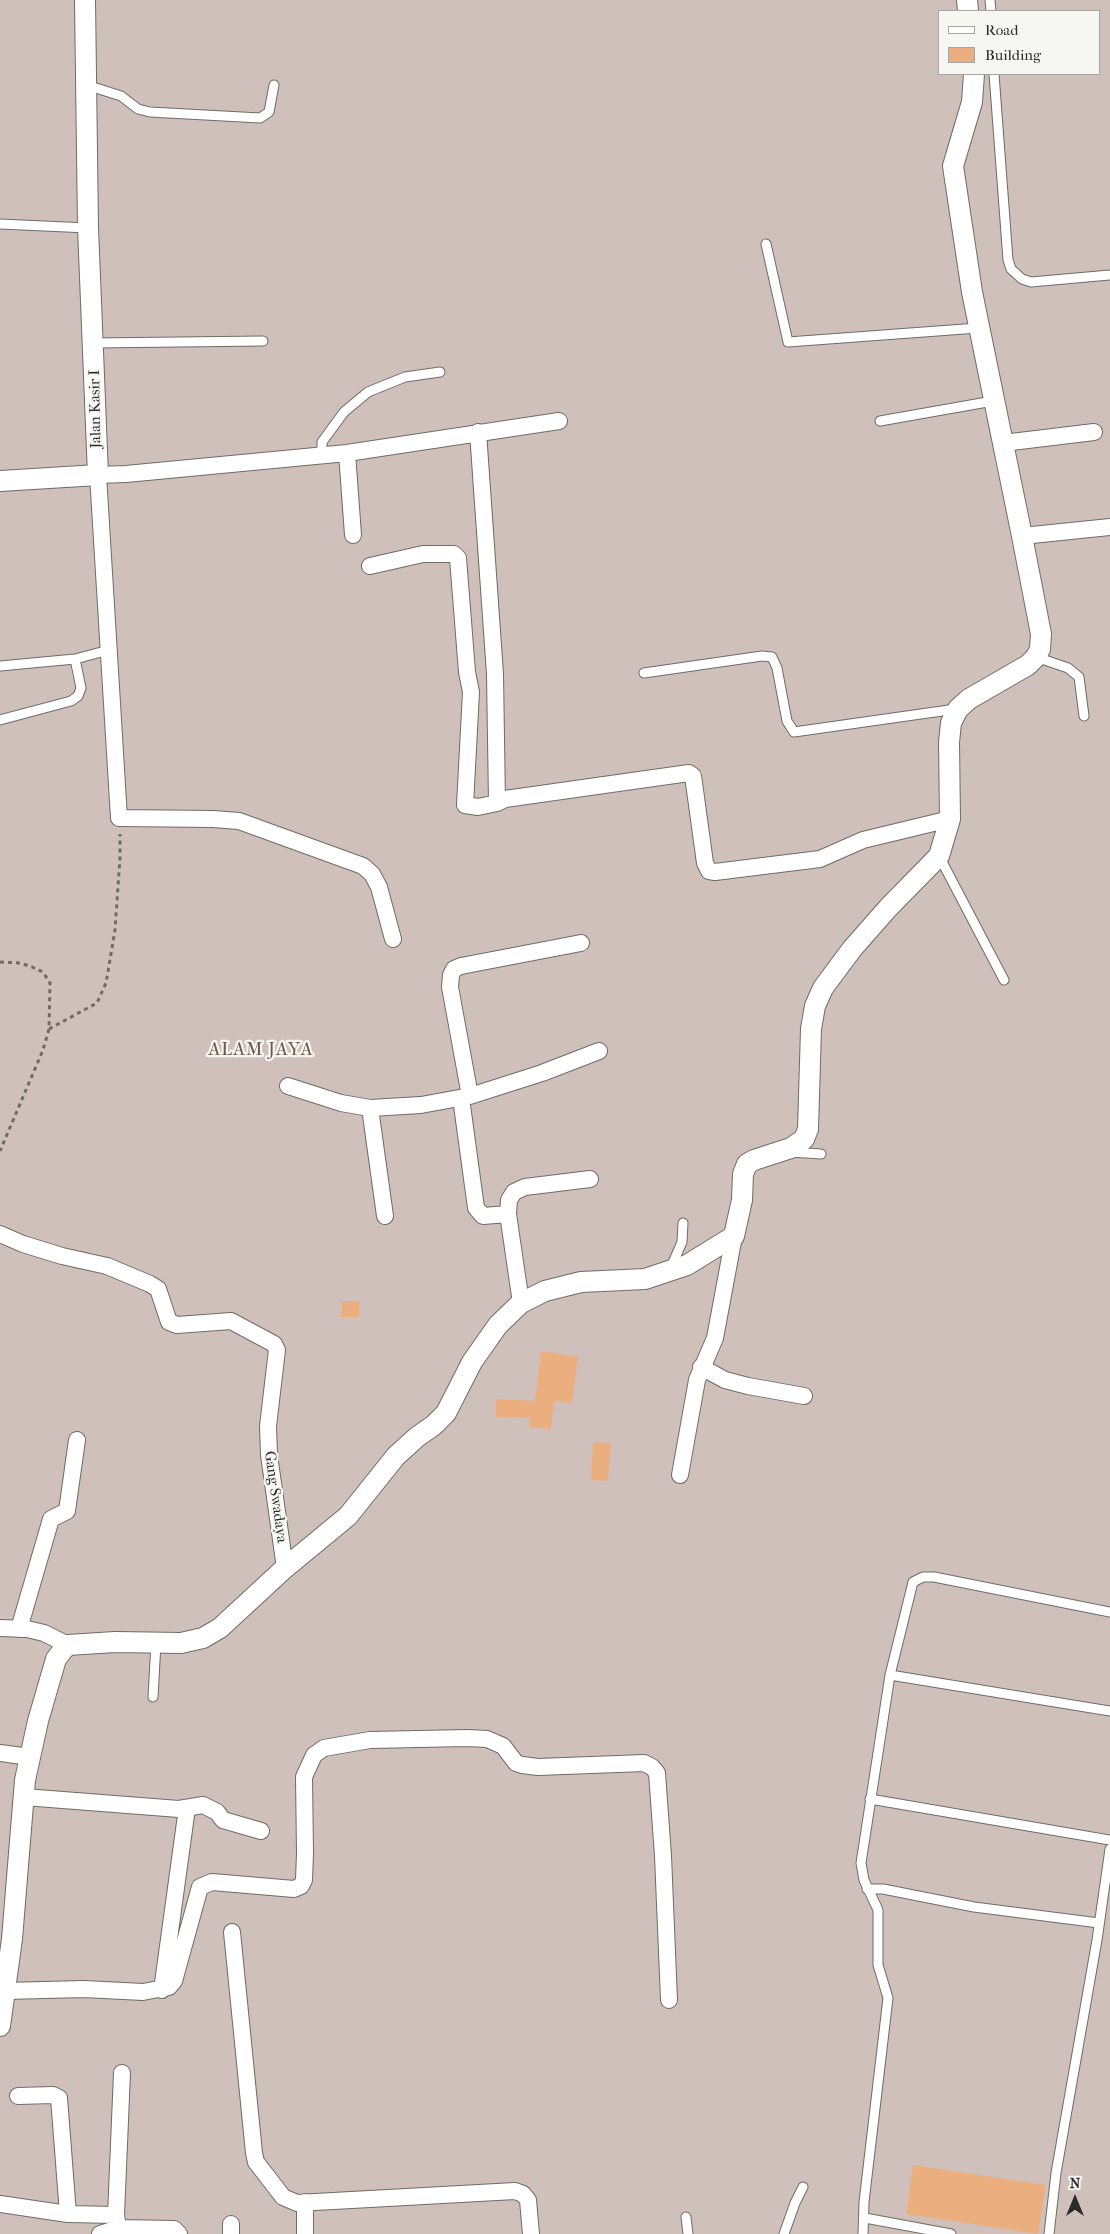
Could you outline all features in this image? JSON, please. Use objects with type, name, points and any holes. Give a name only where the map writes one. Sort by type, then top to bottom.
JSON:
[{"type":"street","name":"Jalan Kasir I","points":[[85,0],[88,228],[98,475],[119,818]]},
{"type":"street","points":[[680,1475],[701,1367],[714,1338],[742,1200],[745,1168],[754,1160],[783,1152],[801,1142],[808,1129],[811,1029],[816,1006],[823,988],[841,963],[882,914],[939,856],[950,819],[949,742],[951,723],[958,709],[968,699],[1028,665],[1036,657],[1040,649],[1041,634],[978,328],[952,166],[972,102],[974,75]]},
{"type":"street","points":[[0,481],[126,474],[347,453],[559,421]]},
{"type":"street","points":[[478,432],[496,674],[497,803]]},
{"type":"street","points":[[1003,443],[1094,432]]},
{"type":"street","points":[[347,453],[353,534]]},
{"type":"street","points":[[1022,536],[1110,527]]},
{"type":"street","points":[[370,566],[422,554],[454,554],[458,558],[467,672],[471,692],[465,805],[478,807],[505,800],[689,773],[693,776],[705,863],[709,871],[714,872],[820,859],[863,840],[950,819]]},
{"type":"street","points":[[119,818],[213,819],[239,822],[363,866],[372,874],[379,886],[393,939]]},
{"type":"street","points":[[508,1214],[483,1216],[476,1208],[466,1097],[450,987],[451,975],[454,969],[461,966],[581,943]]},
{"type":"street","points":[[288,1086],[342,1103],[370,1108],[421,1105],[466,1097],[542,1073],[599,1051]]},
{"type":"street","points":[[370,1108],[385,1216]]},
{"type":"street","points":[[521,1303],[508,1214],[509,1200],[514,1192],[525,1187],[590,1179]]},
{"type":"street","name":"Gang Swadaya","points":[[0,1234],[54,1254],[107,1266],[150,1284],[158,1289],[169,1322],[177,1325],[231,1321],[274,1344],[277,1350],[268,1426],[268,1455],[285,1568]]},
{"type":"street","points":[[0,1628],[19,1629],[44,1634],[68,1645],[115,1642],[181,1643],[204,1638],[220,1628],[285,1568],[348,1516],[396,1456],[416,1437],[434,1426],[446,1412],[472,1362],[498,1325],[521,1303],[545,1291],[581,1282],[645,1279],[667,1274],[687,1265],[734,1236]]},
{"type":"street","points":[[701,1367],[725,1380],[804,1396]]},
{"type":"street","points":[[19,1629],[51,1519],[67,1511],[77,1440]]},
{"type":"street","points":[[0,2026],[12,1939],[24,1797],[30,1757],[56,1659],[68,1645]]},
{"type":"street","points":[[5,1992],[84,1989],[143,1992],[162,1990],[169,1987],[174,1981],[200,1887],[212,1882],[294,1889],[301,1886],[304,1880],[305,1853],[304,1777],[314,1756],[324,1748],[370,1740],[467,1738],[487,1740],[503,1746],[516,1763],[522,1765],[547,1767],[644,1763],[652,1767],[657,1773],[663,1856],[669,2000]]},
{"type":"street","points":[[0,1754],[30,1757]]},
{"type":"street","points":[[24,1797],[187,1808],[203,1805],[217,1812],[223,1820],[261,1831]]},
{"type":"street","points":[[162,1990],[187,1808]]},
{"type":"street","points":[[232,1932],[256,2162],[283,2197],[297,2203],[515,2191],[524,2194],[528,2200],[531,2234]]},
{"type":"street","points":[[117,2221],[122,2073]]},
{"type":"street","points":[[18,2096],[53,2095],[59,2098],[68,2214]]},
{"type":"street","points":[[305,2202],[305,2234]]},
{"type":"street","points":[[0,2204],[174,2229],[179,2234]]},
{"type":"street","points":[[100,2234],[117,2221]]},
{"type":"lane","points":[[994,75],[1008,260],[1011,269],[1022,279],[1031,282],[1110,275]]},
{"type":"lane","points":[[86,88],[96,88],[121,96],[138,109],[150,112],[260,118],[270,112],[274,85]]},
{"type":"lane","points":[[0,224],[88,228]]},
{"type":"lane","points":[[766,244],[788,342],[978,328]]},
{"type":"lane","points":[[94,343],[262,341]]},
{"type":"lane","points":[[322,454],[322,442],[344,412],[368,392],[405,377],[440,372]]},
{"type":"lane","points":[[880,421],[993,401]]},
{"type":"lane","points":[[0,666],[75,659],[110,650]]},
{"type":"lane","points":[[644,673],[762,656],[772,657],[777,668],[787,721],[790,728],[800,732],[958,709]]},
{"type":"lane","points":[[1036,657],[1068,668],[1079,677],[1084,716]]},
{"type":"lane","points":[[0,720],[72,701],[78,696],[80,688],[75,659]]},
{"type":"lane","points":[[939,856],[1004,980]]},
{"type":"lane","points":[[783,1152],[821,1154]]},
{"type":"lane","points":[[667,1274],[679,1252],[683,1222]]},
{"type":"lane","points":[[863,2234],[864,2202],[888,2005],[887,1993],[878,1965],[878,1910],[867,1889],[861,1863],[890,1675],[913,1582],[923,1578],[934,1577],[1110,1612]]},
{"type":"lane","points":[[152,1697],[156,1643]]},
{"type":"lane","points":[[890,1675],[1110,1711]]},
{"type":"lane","points":[[870,1799],[1110,1840]]},
{"type":"lane","points":[[1049,2234],[1056,2173],[1110,1849]]},
{"type":"lane","points":[[867,1889],[883,1889],[974,1907],[1099,1924]]},
{"type":"lane","points":[[784,2234],[795,2202],[803,2187]]},
{"type":"lane","points":[[686,2217],[688,2234]]},
{"type":"lane","points":[[865,2218],[951,2234]]},
{"type":"path","points":[[49,1029],[97,1003],[106,984],[115,930],[120,858],[119,818]]},
{"type":"path","points":[[0,962],[20,963],[43,972],[50,983],[49,1029],[35,1070],[0,1151]]},
{"type":"shaded area","points":[[0,0],[1110,0],[1110,2234],[0,2234]]},
{"type":"building","points":[[342,1301],[359,1301],[359,1317],[341,1317]]},
{"type":"building","points":[[541,1351],[578,1357],[572,1403],[554,1401],[551,1429],[529,1427],[530,1418],[496,1417],[496,1399],[535,1401]]},
{"type":"building","points":[[593,1442],[611,1443],[608,1481],[591,1480]]},
{"type":"building","points":[[913,2165],[1046,2185],[1038,2234],[906,2214]]},
{"type":"district","name":"ALAM JAYA","points":[[261,1051]]}]
